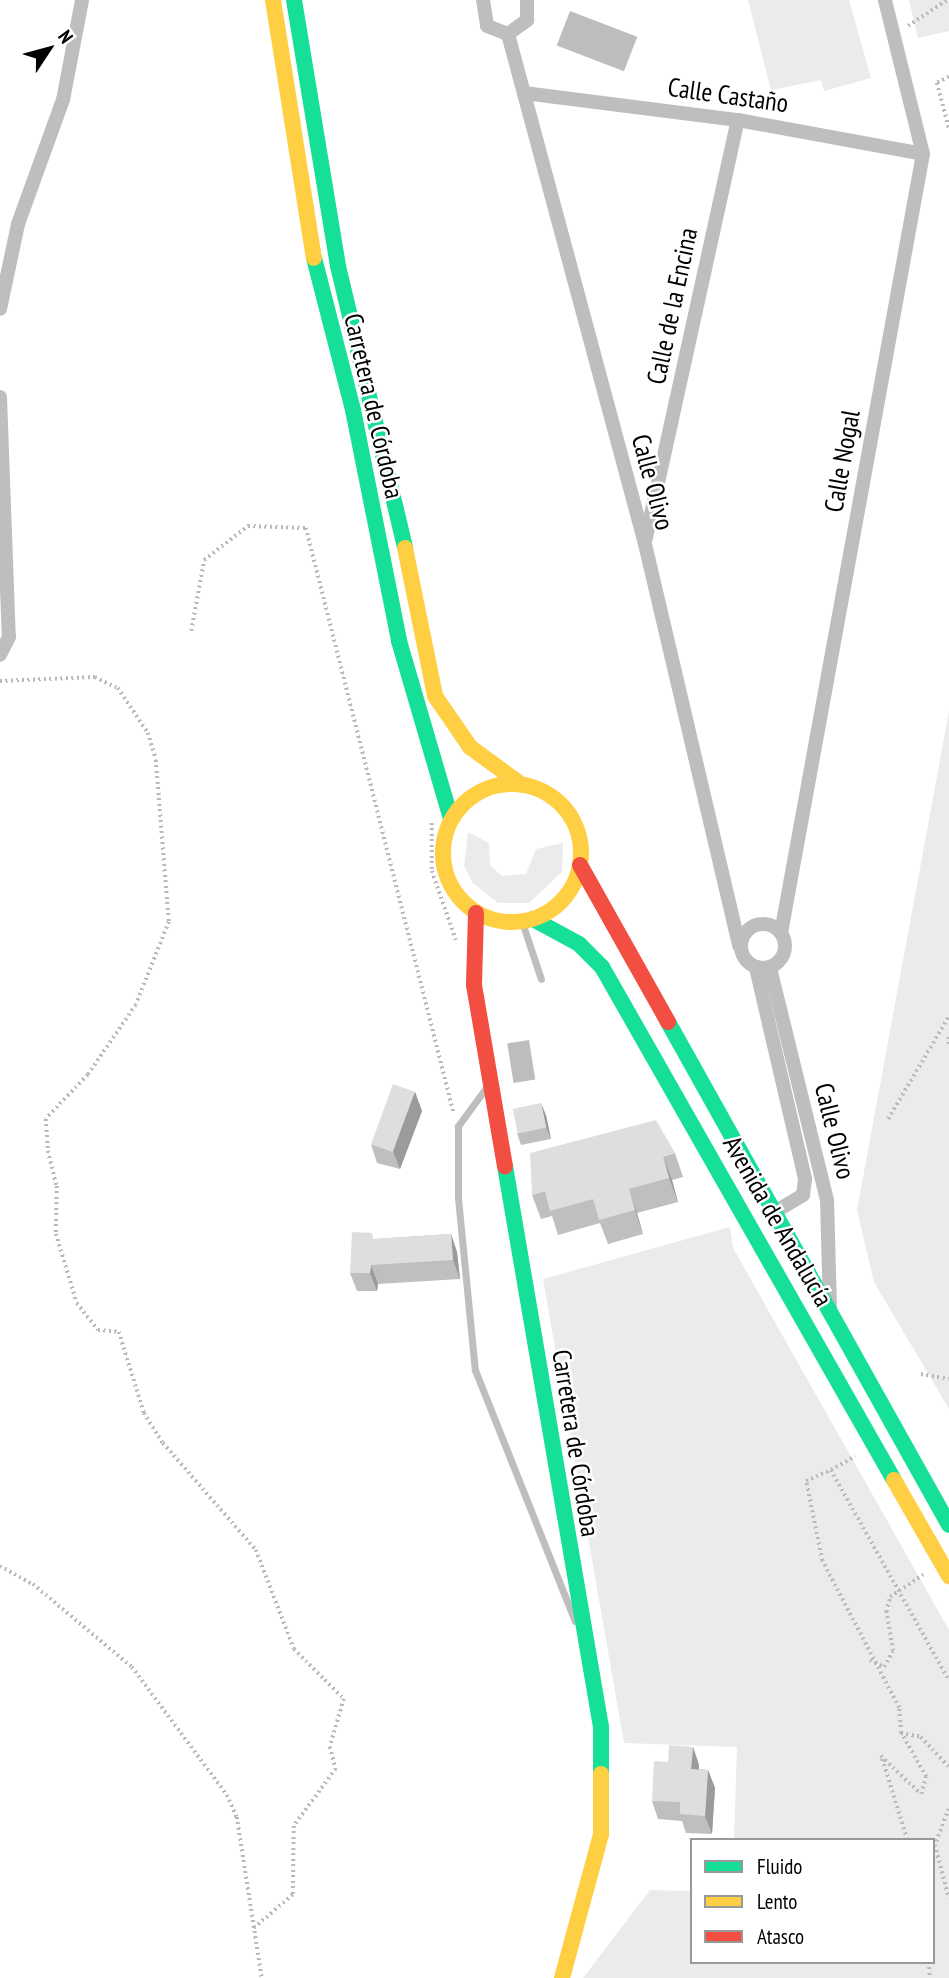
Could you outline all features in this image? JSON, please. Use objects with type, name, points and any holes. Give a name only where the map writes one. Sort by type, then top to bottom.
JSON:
[{"type":"main road","name":"Carretera de Córdoba","points":[[273,0],[314,258],[353,410],[399,641],[451,819]]},
{"type":"main road","name":"Carretera de Córdoba","points":[[294,0],[335,252],[386,454],[435,696],[470,747],[522,785]]},
{"type":"main road","points":[[522,785],[543,791],[574,822],[580,865],[560,903],[527,920],[476,913],[460,899],[446,870],[444,839],[451,819],[481,791],[522,785]]},
{"type":"main road","name":"Avenida de Andalucía","points":[[580,865],[830,1310],[944,1504],[949,1525]]},
{"type":"main road","name":"Carretera de Córdoba","points":[[476,913],[474,985],[584,1643],[601,1727],[601,1834],[562,1978]]},
{"type":"main road","name":"Avenida de Andalucía","points":[[527,920],[579,944],[608,976],[949,1577]]},
{"type":"street","points":[[0,309],[18,224],[63,100],[82,0]]},
{"type":"street","points":[[483,0],[487,26],[508,34],[527,20],[527,0]]},
{"type":"street","name":"Calle Nogal","points":[[763,968],[786,946],[781,933],[923,153],[885,0]]},
{"type":"street","name":"Calle Olivo","points":[[508,34],[645,544],[739,946]]},
{"type":"street","name":"Calle Castaño","points":[[524,93],[738,120],[923,153]]},
{"type":"street","name":"Calle de la Encina","points":[[645,544],[738,120]]},
{"type":"street","points":[[0,397],[9,637],[0,655]]},
{"type":"street","points":[[763,968],[739,946],[756,924],[781,933]]},
{"type":"street","name":"Calle Olivo","points":[[763,968],[805,1180],[803,1195],[775,1212]]},
{"type":"street","name":"Calle Olivo","points":[[763,968],[827,1200],[830,1310]]},
{"type":"lane","points":[[527,920],[541,979]]},
{"type":"lane","points":[[491,1082],[458,1126],[458,1198],[475,1370],[584,1643]]},
{"type":"path","points":[[908,26],[947,0]]},
{"type":"path","points":[[949,77],[937,83],[949,128]]},
{"type":"path","points":[[943,109],[949,108]]},
{"type":"path","points":[[191,631],[204,560],[248,526],[306,528],[458,1126]]},
{"type":"path","points":[[0,681],[94,677],[118,688],[148,733],[156,760],[169,922],[136,1005],[88,1075],[46,1119],[48,1151],[57,1186],[56,1234],[77,1303],[98,1330],[119,1332],[144,1413],[163,1443],[256,1550],[295,1649],[344,1699],[330,1747],[336,1769],[294,1826],[293,1895],[252,1930]]},
{"type":"path","points":[[888,1119],[949,1016]]},
{"type":"path","points":[[949,1037],[949,1046]]},
{"type":"path","points":[[921,1374],[949,1379]]},
{"type":"path","points":[[855,1457],[806,1481],[822,1561],[869,1659],[899,1708],[901,1733],[926,1777],[921,1794],[881,1756],[881,1769],[897,1798],[906,1838]]},
{"type":"path","points":[[831,1470],[949,1680]]},
{"type":"path","points":[[0,1566],[33,1584],[132,1667],[222,1787],[237,1817],[252,1930],[262,1978]]},
{"type":"path","points":[[869,1659],[884,1667],[893,1651],[886,1612],[899,1590],[923,1575]]},
{"type":"path","points":[[901,1733],[921,1737],[949,1767]]},
{"type":"path","points":[[949,1809],[936,1845],[949,1898]]},
{"type":"shaded area","points":[[748,0],[849,0],[871,78],[824,91],[821,80],[771,90]]},
{"type":"shaded area","points":[[909,0],[949,0],[949,31],[918,38]]},
{"type":"shaded area","points":[[570,11],[637,37],[624,71],[557,46]]},
{"type":"shaded area","points":[[949,711],[949,1409],[874,1282],[857,1210]]},
{"type":"shaded area","points":[[468,832],[489,843],[490,865],[502,876],[526,874],[536,849],[563,843],[562,872],[529,903],[498,903],[472,882],[464,866]]},
{"type":"shaded area","points":[[529,1040],[535,1080],[514,1083],[507,1043]]},
{"type":"shaded area","points":[[730,1227],[733,1248],[949,1630],[949,1978],[583,1978],[650,1890],[690,1891],[690,1964],[935,1964],[935,1838],[734,1838],[737,1747],[624,1743],[543,1279]]},
{"type":"building","points":[[393,1084],[415,1092],[393,1152],[371,1144]]},
{"type":"building","points":[[541,1103],[546,1127],[518,1133],[513,1109]]},
{"type":"building","points":[[656,1120],[675,1153],[663,1156],[669,1178],[629,1189],[635,1210],[599,1220],[593,1199],[550,1211],[545,1191],[532,1195],[530,1153]]},
{"type":"building","points":[[352,1232],[372,1233],[373,1239],[451,1234],[453,1260],[371,1265],[370,1273],[350,1273]]},
{"type":"building","points":[[669,1745],[693,1747],[691,1769],[708,1770],[705,1816],[680,1814],[680,1802],[652,1801],[654,1761],[668,1762]]},
{"type":"traffic: fast","points":[[294,0],[338,266],[405,548]]},
{"type":"traffic: fast","points":[[314,258],[353,410],[399,641],[451,819]]},
{"type":"traffic: fast","points":[[533,919],[579,944],[602,967],[894,1480]]},
{"type":"traffic: fast","points":[[668,1022],[949,1525]]},
{"type":"traffic: fast","points":[[505,1166],[601,1727],[601,1774]]},
{"type":"traffic: slow","points":[[273,0],[314,258]]},
{"type":"traffic: slow","points":[[405,548],[435,696],[470,747],[522,785]]},
{"type":"traffic: slow","points":[[512,784],[538,789],[561,804],[576,827],[581,853],[576,879],[561,902],[538,917],[512,922],[486,917],[463,902],[448,879],[443,853],[448,827],[463,804],[486,789],[512,784]]},
{"type":"traffic: slow","points":[[894,1480],[949,1576]]},
{"type":"traffic: slow","points":[[562,1978],[601,1834],[601,1774]]},
{"type":"traffic: jam","points":[[580,865],[668,1022]]},
{"type":"traffic: jam","points":[[476,913],[474,985],[505,1166]]}]
